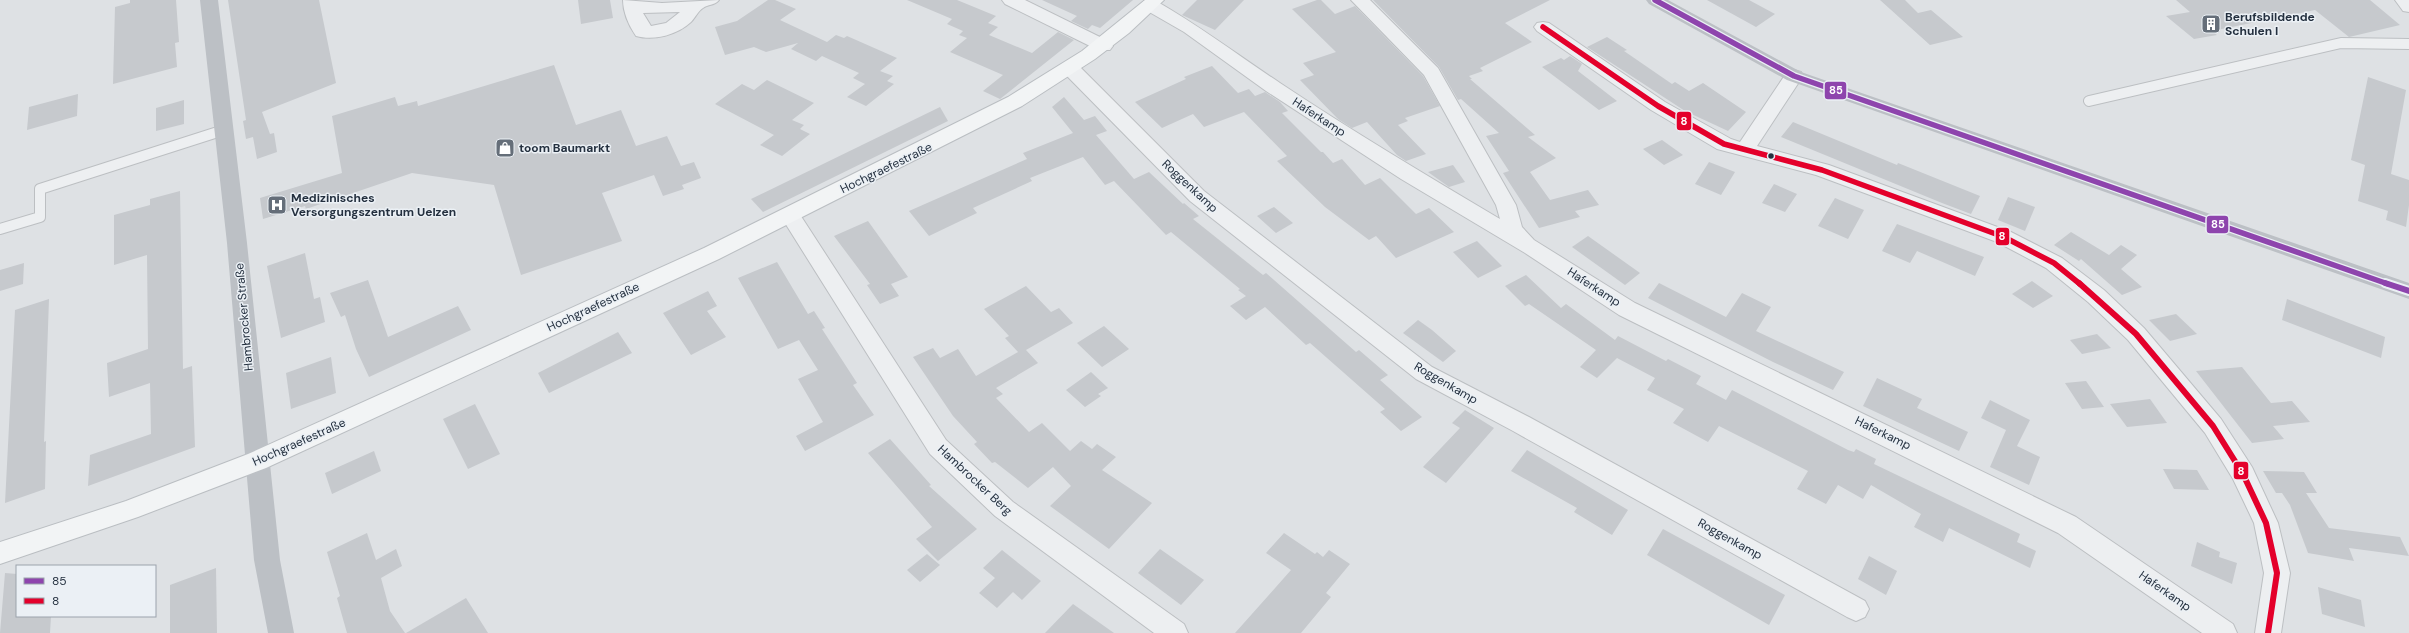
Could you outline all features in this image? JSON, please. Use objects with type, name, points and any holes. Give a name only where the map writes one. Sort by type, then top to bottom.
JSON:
[{"type":"main road","name":"Hochgraefestraße","points":[[0,553],[127,512],[257,461],[790,215],[972,126],[1104,46],[1152,2]]},
{"type":"street","name":"Hambrocker Straße","points":[[209,0],[237,243],[267,560],[281,633]]},
{"type":"street","points":[[1011,0],[1104,46]]},
{"type":"street","name":"Haferkamp","points":[[1360,0],[1431,72],[1506,205],[1513,230],[1532,248]]},
{"type":"street","points":[[1655,0],[1794,76],[2409,291]]},
{"type":"street","points":[[2404,0],[2409,7]]},
{"type":"street","name":"Haferkamp","points":[[1152,2],[1273,87],[1408,174],[1532,248],[1627,308],[2067,525],[2224,633]]},
{"type":"street","points":[[632,3],[648,8],[702,3]]},
{"type":"street","points":[[632,3],[642,32],[658,33],[673,28],[687,18],[702,3]]},
{"type":"street","points":[[1543,27],[1658,106],[1724,144],[1822,170],[2004,236],[2054,263],[2096,296],[2136,334],[2213,426],[2244,474],[2266,523],[2277,573],[2268,633]]},
{"type":"street","name":"Roggenkamp","points":[[1070,68],[1197,196],[1424,373],[1521,424],[1856,609]]},
{"type":"street","points":[[1744,150],[1794,76]]},
{"type":"street","name":"Hambrocker Berg","points":[[790,215],[938,447],[1004,509],[1175,633]]},
{"type":"lane","points":[[2089,101],[2341,43],[2409,44]]},
{"type":"lane","points":[[0,229],[40,217],[40,189],[224,130]]},
{"type":"building","points":[[130,0],[176,0],[179,42],[175,43],[177,67],[113,84],[115,7],[130,3]]},
{"type":"building","points":[[228,0],[319,0],[336,83],[262,112],[270,134],[274,133],[277,152],[257,159],[253,137],[246,139],[243,121],[246,120]]},
{"type":"building","points":[[578,0],[610,0],[613,18],[581,24]]},
{"type":"building","points":[[768,0],[775,0],[796,9],[780,20],[827,42],[836,35],[844,38],[847,36],[897,58],[880,71],[893,76],[887,81],[894,84],[866,106],[847,97],[865,84],[853,78],[859,73],[822,56],[816,61],[791,49],[798,43],[766,52],[754,47],[725,55],[715,27],[737,21]]},
{"type":"building","points":[[907,0],[957,0],[996,16],[988,23],[998,27],[989,35],[1032,53],[1058,32],[1074,40],[1000,99],[983,91],[1003,75],[950,52],[967,38],[959,35],[963,31],[947,24],[952,19]]},
{"type":"building","points":[[1042,0],[1133,0],[1100,28],[1092,25],[1088,29],[1071,21],[1077,16]]},
{"type":"building","points":[[1197,0],[1244,0],[1215,30],[1182,15]]},
{"type":"building","points":[[1321,0],[1335,14],[1355,6],[1423,76],[1440,106],[1405,118],[1408,121],[1398,125],[1426,154],[1406,161],[1397,155],[1367,122],[1352,128],[1338,119],[1300,80],[1314,75],[1303,63],[1336,52],[1292,9]]},
{"type":"building","points":[[1373,0],[1550,0],[1505,23],[1532,42],[1480,68],[1483,71],[1469,76],[1472,79],[1470,79],[1535,135],[1528,137],[1556,158],[1530,172],[1550,200],[1588,190],[1599,205],[1575,211],[1580,217],[1539,228],[1503,173],[1509,171],[1486,136],[1499,133],[1461,99],[1458,100],[1439,67]]},
{"type":"building","points":[[1707,0],[1749,0],[1775,14],[1756,27]]},
{"type":"building","points":[[1880,0],[1905,0],[1918,13],[1931,10],[1963,37],[1930,45]]},
{"type":"building","name":"Berufsbildende Schulen I","points":[[2176,0],[2370,0],[2400,25],[2349,37],[2315,10],[2212,31],[2217,35],[2194,39],[2166,16],[2190,12]]},
{"type":"building","points":[[1607,37],[1627,50],[1624,51],[1672,84],[1675,82],[1689,91],[1703,83],[1746,112],[1728,131],[1685,111],[1587,47]]},
{"type":"building","points":[[1570,56],[1582,64],[1578,71],[1617,101],[1599,110],[1542,67],[1561,58],[1564,60]]},
{"type":"building","points":[[554,65],[576,125],[621,110],[636,146],[667,136],[681,166],[694,162],[701,178],[682,185],[684,189],[663,196],[654,175],[602,193],[622,241],[521,275],[494,185],[412,173],[306,209],[305,206],[263,219],[260,198],[342,173],[332,116],[395,97],[398,106],[417,101],[418,106]]},
{"type":"building","points":[[1212,66],[1238,93],[1249,89],[1255,96],[1265,92],[1280,102],[1288,111],[1282,113],[1321,152],[1323,152],[1333,163],[1342,159],[1365,185],[1380,178],[1416,214],[1429,208],[1454,232],[1396,258],[1376,236],[1369,240],[1325,207],[1277,161],[1287,156],[1244,112],[1204,127],[1193,114],[1162,128],[1135,102],[1186,79],[1184,77]]},
{"type":"building","points":[[2368,77],[2406,90],[2391,174],[2409,180],[2409,205],[2406,227],[2386,220],[2388,211],[2358,201],[2365,165],[2351,160]]},
{"type":"building","points":[[767,80],[814,103],[792,120],[804,125],[800,129],[810,134],[782,156],[760,145],[774,135],[715,104],[742,84],[754,90]]},
{"type":"building","points":[[78,94],[77,116],[27,130],[29,107]]},
{"type":"building","points":[[1064,97],[1084,120],[1095,116],[1107,131],[1096,135],[1134,179],[1149,172],[1183,204],[1184,203],[1199,216],[1193,219],[1263,275],[1266,273],[1356,352],[1359,350],[1388,375],[1380,380],[1422,417],[1401,431],[1380,412],[1385,409],[1310,343],[1306,345],[1265,307],[1246,320],[1230,306],[1246,296],[1238,290],[1240,289],[1171,232],[1166,235],[1114,181],[1105,185],[1083,157],[1030,178],[1032,181],[973,208],[977,213],[929,236],[909,211],[1027,159],[1023,153],[1073,133],[1052,107]]},
{"type":"building","points":[[184,100],[184,124],[156,131],[156,108]]},
{"type":"building","points":[[940,107],[948,121],[763,212],[751,199]]},
{"type":"building","points":[[1793,122],[1897,165],[1898,163],[1980,196],[1971,214],[1942,203],[1781,137]]},
{"type":"building","points":[[1662,140],[1683,155],[1664,165],[1643,149]]},
{"type":"building","points":[[1709,162],[1735,172],[1721,195],[1695,184]]},
{"type":"building","points":[[1453,165],[1465,182],[1449,187],[1428,172]]},
{"type":"building","points":[[1774,184],[1797,194],[1785,212],[1762,203]]},
{"type":"building","points":[[180,191],[183,369],[192,366],[195,447],[88,486],[90,455],[151,434],[150,383],[109,397],[107,363],[148,349],[147,255],[114,265],[114,215],[150,205],[150,199]]},
{"type":"building","points":[[2008,197],[2035,207],[2025,231],[1998,220]]},
{"type":"building","points":[[1835,198],[1864,210],[1848,239],[1818,226]]},
{"type":"building","points":[[1274,207],[1293,223],[1276,233],[1257,216]]},
{"type":"building","points":[[868,221],[908,277],[891,284],[899,296],[880,304],[867,285],[870,284],[834,236]]},
{"type":"building","points":[[1897,224],[1984,257],[1975,276],[1917,251],[1910,263],[1882,251]]},
{"type":"building","points":[[2071,232],[2109,255],[2121,245],[2137,255],[2121,269],[2142,287],[2122,295],[2081,259],[2079,261],[2054,245]]},
{"type":"building","points":[[1588,236],[1640,273],[1625,285],[1572,247]]},
{"type":"building","points":[[1477,241],[1502,266],[1478,278],[1453,252]]},
{"type":"building","points":[[305,253],[314,299],[320,297],[325,322],[281,338],[267,266]]},
{"type":"building","points":[[777,262],[808,314],[814,311],[825,328],[822,329],[857,383],[853,385],[874,415],[805,451],[796,436],[823,422],[798,379],[818,370],[799,340],[778,349],[738,278]]},
{"type":"building","points":[[24,263],[23,284],[0,291],[0,270]]},
{"type":"building","points":[[1526,275],[1561,308],[1566,304],[1615,340],[1618,336],[1666,361],[1668,359],[1701,376],[1696,384],[1726,400],[1732,390],[1848,450],[1854,452],[1856,449],[1876,459],[1874,464],[2020,534],[2017,542],[2036,551],[2030,568],[1949,528],[1943,542],[1914,527],[1921,514],[1871,485],[1863,499],[1838,485],[1826,504],[1797,489],[1808,471],[1719,426],[1708,442],[1673,423],[1684,409],[1647,390],[1655,378],[1617,358],[1597,378],[1580,367],[1596,350],[1529,304],[1525,306],[1505,286]]},
{"type":"building","points":[[368,280],[388,337],[458,306],[471,330],[369,377],[356,349],[345,315],[341,317],[330,293]]},
{"type":"building","points":[[2032,281],[2053,296],[2033,308],[2012,294]]},
{"type":"building","points":[[1659,283],[1726,317],[1742,293],[1771,307],[1756,331],[1844,372],[1833,390],[1773,362],[1648,298]]},
{"type":"building","points":[[1026,286],[1051,312],[1059,308],[1073,323],[1026,350],[1038,363],[996,388],[1003,394],[996,398],[1029,432],[1042,423],[1070,451],[1081,441],[1092,449],[1097,444],[1116,457],[1102,470],[1152,503],[1109,549],[1050,506],[1071,486],[1053,467],[1028,488],[995,462],[992,463],[974,444],[977,442],[953,416],[913,357],[933,348],[940,358],[958,349],[976,376],[1018,352],[1005,338],[1009,336],[984,309]]},
{"type":"building","points":[[708,291],[717,306],[707,311],[726,337],[691,355],[663,313]]},
{"type":"building","points":[[49,299],[44,442],[46,441],[45,489],[5,503],[15,310]]},
{"type":"building","points":[[2287,299],[2385,337],[2381,358],[2282,320]]},
{"type":"building","points":[[2176,314],[2197,334],[2170,341],[2149,320]]},
{"type":"building","points":[[1418,320],[1456,351],[1443,362],[1403,333]]},
{"type":"building","points":[[1104,326],[1129,349],[1102,367],[1077,343]]},
{"type":"building","points":[[618,332],[632,353],[549,393],[538,373]]},
{"type":"building","points":[[2097,334],[2111,348],[2082,354],[2070,340]]},
{"type":"building","points":[[331,357],[336,393],[291,409],[286,373]]},
{"type":"building","points":[[2242,367],[2271,403],[2292,401],[2310,422],[2273,426],[2284,439],[2252,443],[2196,371]]},
{"type":"building","points":[[1091,372],[1108,388],[1098,394],[1101,396],[1085,407],[1066,390]]},
{"type":"building","points":[[1877,378],[1922,399],[1917,408],[1968,432],[1959,451],[1863,406]]},
{"type":"building","points":[[2086,381],[2104,407],[2082,409],[2065,383]]},
{"type":"building","points":[[2150,399],[2167,423],[2127,427],[2110,404]]},
{"type":"building","points":[[1990,400],[2030,420],[2017,446],[2040,457],[2029,485],[1990,467],[2006,430],[1981,418]]},
{"type":"building","points":[[475,404],[500,454],[468,469],[443,419]]},
{"type":"building","points":[[1465,410],[1494,428],[1446,483],[1423,467],[1460,428],[1452,423]]},
{"type":"building","points":[[890,439],[931,485],[929,486],[977,529],[938,561],[916,539],[932,527],[868,453]]},
{"type":"building","points":[[1527,450],[1628,510],[1612,535],[1574,512],[1577,508],[1511,471]]},
{"type":"building","points":[[374,451],[381,471],[332,494],[325,473]]},
{"type":"building","points":[[2163,469],[2197,470],[2209,490],[2174,489]]},
{"type":"building","points":[[2263,471],[2304,472],[2317,493],[2306,493],[2329,528],[2400,537],[2409,556],[2349,548],[2354,561],[2308,553],[2290,505],[2282,493],[2276,493]]},
{"type":"building","points":[[1663,529],[1785,595],[1769,625],[1647,555]]},
{"type":"building","points":[[367,533],[376,560],[396,549],[402,566],[381,578],[390,611],[405,633],[347,633],[337,598],[340,596],[327,552]]},
{"type":"building","points":[[1284,533],[1315,554],[1317,552],[1323,557],[1329,550],[1350,564],[1326,593],[1331,597],[1301,633],[1235,633],[1291,570],[1266,553]]},
{"type":"building","points":[[2197,542],[2220,552],[2219,557],[2237,563],[2232,584],[2191,566]]},
{"type":"building","points":[[1160,549],[1204,580],[1181,605],[1138,573]]},
{"type":"building","points":[[1002,550],[1041,581],[1022,600],[1013,592],[997,608],[979,593],[995,578],[983,568]]},
{"type":"building","points":[[927,554],[940,565],[920,582],[907,570]]},
{"type":"building","points":[[1869,556],[1897,571],[1886,595],[1858,579]]},
{"type":"building","points":[[216,568],[217,633],[170,633],[170,585]]},
{"type":"building","points":[[5,573],[16,574],[16,617],[51,617],[50,633],[0,633]]},
{"type":"building","points":[[2318,587],[2361,600],[2365,627],[2322,614]]},
{"type":"building","points":[[466,598],[488,633],[406,633]]},
{"type":"building","points":[[1073,604],[1114,633],[1045,633]]},
{"type":"transit line","name":"85","points":[[1655,0],[1794,76],[2409,291]]},
{"type":"transit line","name":"8","points":[[1543,27],[1658,106],[1724,144],[1822,170],[2004,237],[2054,263],[2096,296],[2136,334],[2213,426],[2243,474],[2266,523],[2277,573],[2268,633]]},
{"type":"place","name":"Berufsbildende Schulen I","points":[[2211,24]]},
{"type":"place","name":"toom Baumarkt","points":[[505,148]]},
{"type":"place","name":"Medizinisches Versorgungszentrum Uelzen","points":[[277,205]]}]
